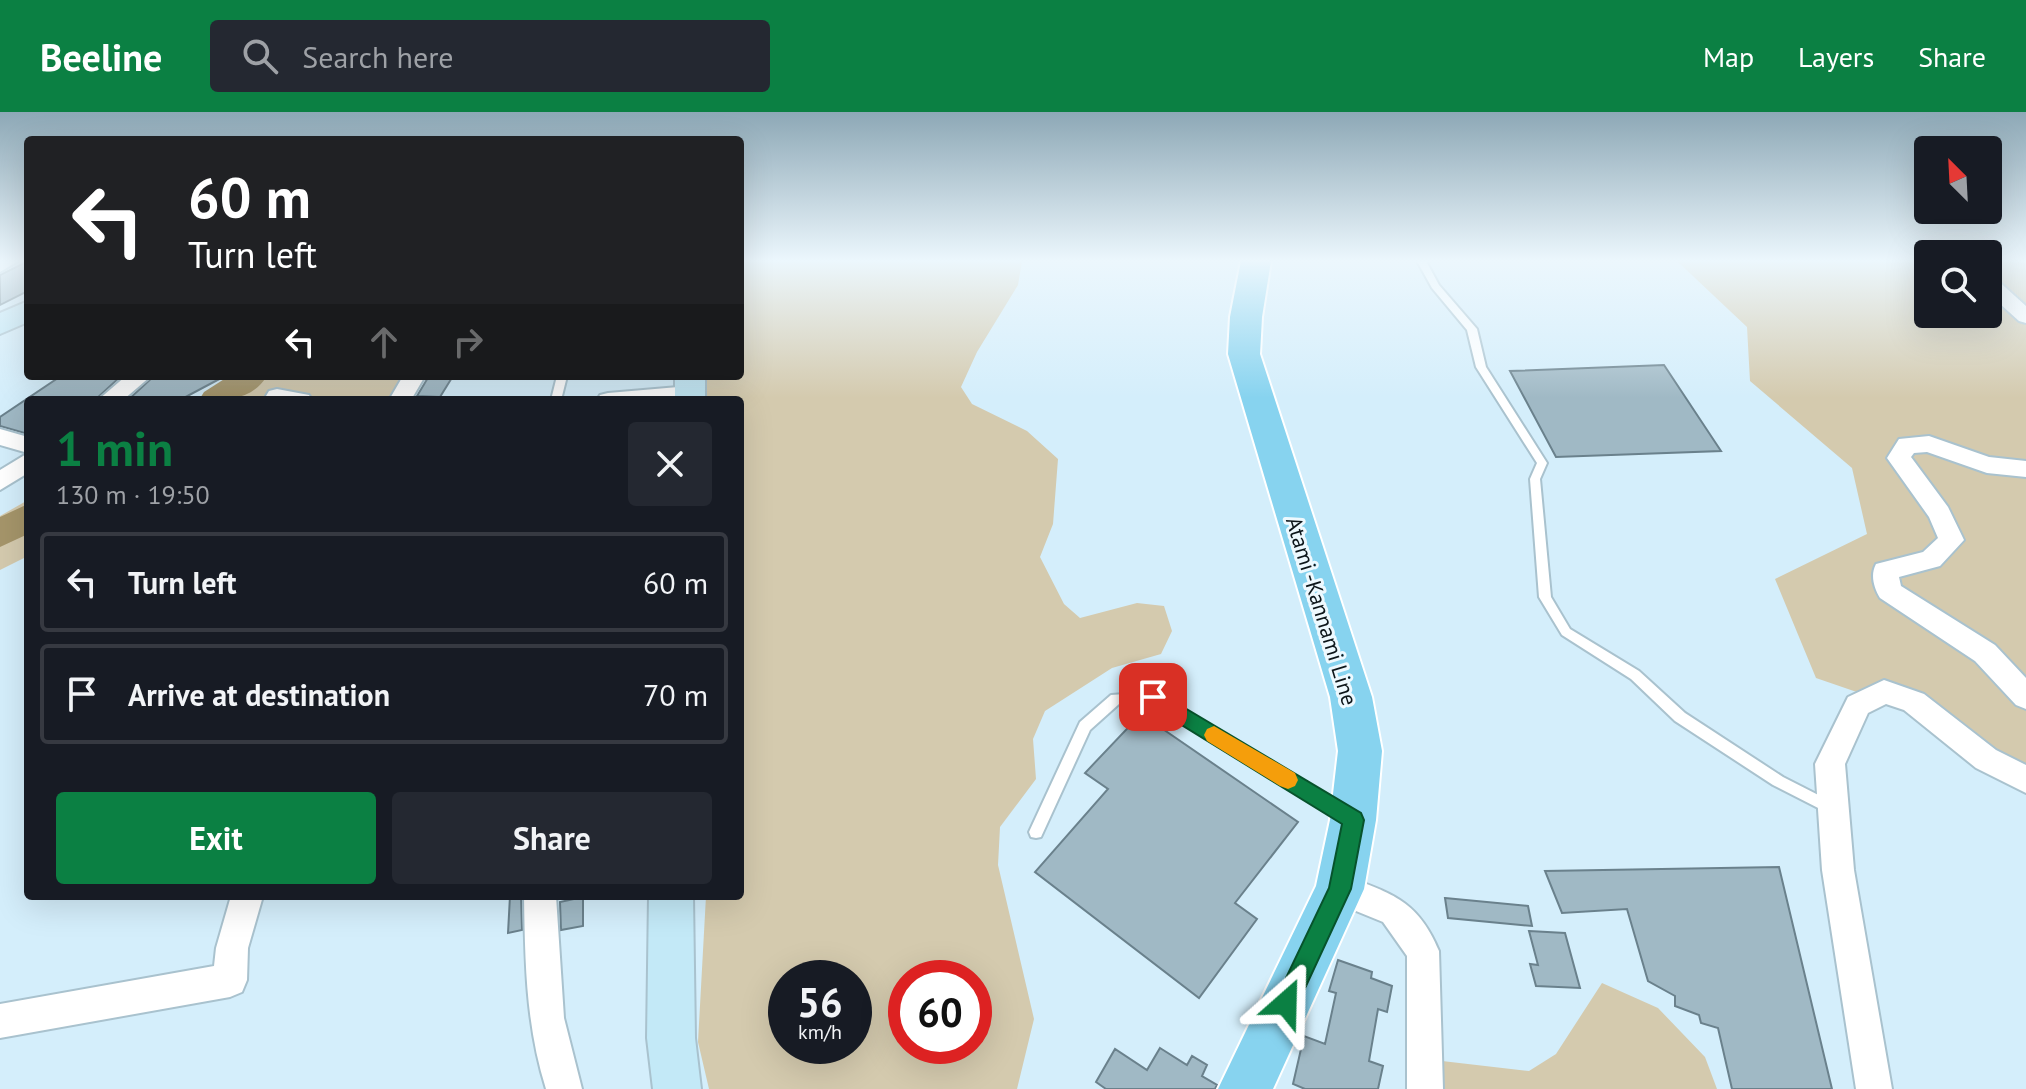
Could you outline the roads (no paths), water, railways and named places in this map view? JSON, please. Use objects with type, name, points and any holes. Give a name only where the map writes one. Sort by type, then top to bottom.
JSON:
[{"type":"main road","name":"Atami -Kannami Line","points":[[1245,1089],[1340,889],[1353,820],[1360,751],[1351,697],[1244,354],[1248,307]]},
{"type":"main road","points":[[0,325],[24,312]]},
{"type":"main road","points":[[671,900],[671,1038],[677,1089]]},
{"type":"street","points":[[114,396],[135,380]]},
{"type":"street","points":[[641,396],[690,390]]},
{"type":"street","points":[[0,437],[24,444]]},
{"type":"street","points":[[2026,469],[1987,465],[1929,444],[1907,445],[1899,458],[1939,513],[1952,540],[1931,559],[1885,571],[1889,591],[1985,653],[2026,697]]},
{"type":"street","points":[[0,482],[24,464]]},
{"type":"street","points":[[1874,1089],[1838,870],[1830,764],[1858,705],[1884,692],[1914,702],[1986,759],[2026,780]]},
{"type":"street","points":[[1340,889],[1394,911],[1423,951],[1425,1089]]},
{"type":"street","points":[[0,1021],[230,980],[232,948],[246,900]]},
{"type":"street","points":[[540,900],[544,995],[554,1064],[564,1089]]},
{"type":"lane","points":[[1453,307],[1472,329],[1481,367],[1542,463],[1535,479],[1545,597],[1566,632],[1635,675],[1680,717],[1778,781],[1834,809]]},
{"type":"lane","points":[[1036,832],[1085,726],[1116,699],[1153,697],[1353,820]]},
{"type":"waterway","points":[[221,396],[245,380]]},
{"type":"waterway","points":[[0,534],[24,519]]}]
